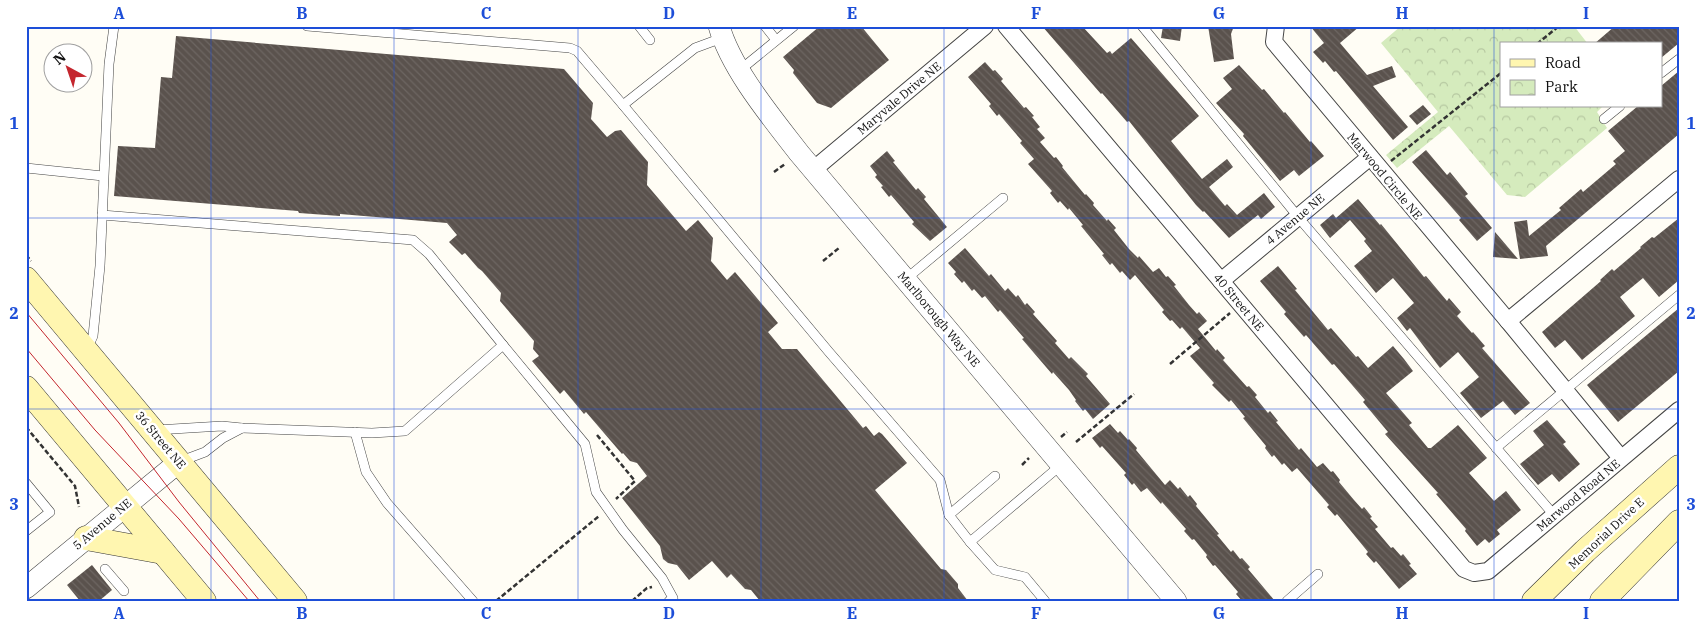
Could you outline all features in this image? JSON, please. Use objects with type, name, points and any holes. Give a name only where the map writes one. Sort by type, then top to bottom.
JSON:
[{"type":"main road","name":"36 Street NE","points":[[26,279],[295,601]]},
{"type":"main road","points":[[26,388],[204,601]]},
{"type":"main road","name":"Memorial Drive E","points":[[1534,601],[1585,551],[1679,467]]},
{"type":"main road","points":[[1602,601],[1679,522]]},
{"type":"main road","points":[[86,538],[163,552]]},
{"type":"street","name":"Maryvale Drive NE","points":[[813,170],[985,26]]},
{"type":"street","name":"40 Street NE","points":[[1006,26],[1464,569],[1474,573]]},
{"type":"street","name":"Marwood Circle NE","points":[[1276,26],[1274,42],[1621,458]]},
{"type":"street","name":"Marlborough Way NE","points":[[721,32],[740,70],[766,110],[813,170],[1176,601]]},
{"type":"street","name":"4 Avenue NE","points":[[1221,280],[1370,157]]},
{"type":"street","points":[[1508,321],[1679,178]]},
{"type":"street","name":"Marwood Road NE","points":[[1474,573],[1488,571],[1679,410]]},
{"type":"street","name":"5 Avenue NE","points":[[26,588],[179,462]]},
{"type":"lane","points":[[86,350],[92,336],[100,266],[109,64],[114,26]]},
{"type":"lane","points":[[307,26],[570,48],[577,51],[829,352],[940,480],[948,516],[970,542],[995,570],[1025,577],[1045,601]]},
{"type":"lane","points":[[639,26],[650,40]]},
{"type":"lane","points":[[765,26],[776,40]]},
{"type":"lane","points":[[740,70],[794,26]]},
{"type":"lane","points":[[1142,26],[1298,216],[1554,515]]},
{"type":"lane","points":[[623,105],[695,48],[721,32]]},
{"type":"lane","points":[[1662,72],[1679,59]]},
{"type":"lane","points":[[1604,119],[1618,108]]},
{"type":"lane","points":[[26,168],[103,176]]},
{"type":"lane","points":[[906,279],[1003,198]]},
{"type":"lane","points":[[102,215],[413,240],[424,248],[585,444],[596,492],[623,530],[662,578],[672,600]]},
{"type":"lane","points":[[1496,448],[1679,295]]},
{"type":"lane","points":[[153,431],[222,426],[355,432],[405,431],[503,345]]},
{"type":"lane","points":[[179,462],[205,452],[223,438],[242,428]]},
{"type":"lane","points":[[355,432],[366,472],[387,503],[473,601]]},
{"type":"lane","points":[[970,542],[1061,465]]},
{"type":"lane","points":[[948,516],[994,476]]},
{"type":"lane","points":[[26,483],[50,512],[26,531]]},
{"type":"lane","points":[[105,569],[124,591]]},
{"type":"lane","points":[[1287,601],[1318,574]]},
{"type":"path","points":[[1539,42],[1559,26]]},
{"type":"path","points":[[1381,170],[1500,74]]},
{"type":"path","points":[[774,172],[788,161]]},
{"type":"path","points":[[823,261],[839,248]]},
{"type":"path","points":[[1170,364],[1240,304]]},
{"type":"path","points":[[1076,442],[1134,394]]},
{"type":"path","points":[[26,427],[75,486],[79,507]]},
{"type":"path","points":[[1060,438],[1067,432]]},
{"type":"path","points":[[597,435],[635,481],[616,499]]},
{"type":"path","points":[[1022,465],[1029,458]]},
{"type":"path","points":[[496,601],[600,515]]},
{"type":"path","points":[[632,601],[647,588],[652,587]]},
{"type":"green space","points":[[1401,26],[1574,26],[1586,42],[1500,42],[1500,108],[1601,108],[1597,112],[1607,128],[1525,197],[1507,195],[1449,126],[1397,168],[1386,155],[1438,112],[1381,43]]},
{"type":"building","points":[[820,26],[861,26],[889,60],[831,108],[817,103],[783,57]]},
{"type":"building","points":[[1042,26],[1082,26],[1107,53],[1110,51],[1112,54],[1131,38],[1199,116],[1171,141],[1202,179],[1227,159],[1233,167],[1209,187],[1225,206],[1227,204],[1237,215],[1264,193],[1275,207],[1261,219],[1258,215],[1229,238],[1196,205],[1129,121],[1127,122],[1101,94]]},
{"type":"building","points":[[1163,26],[1182,26],[1180,41],[1161,38]]},
{"type":"building","points":[[1208,26],[1234,26],[1231,34],[1234,59],[1214,62]]},
{"type":"building","points":[[1310,26],[1360,26],[1340,43],[1367,75],[1392,66],[1396,77],[1373,86],[1408,127],[1393,140],[1336,71],[1334,72],[1325,61],[1323,63],[1313,52],[1324,43]]},
{"type":"building","points":[[1615,26],[1679,26],[1679,43],[1662,57],[1662,42],[1596,42]]},
{"type":"building","points":[[176,36],[564,69],[593,103],[591,119],[607,137],[615,131],[621,130],[648,162],[647,185],[686,231],[698,220],[713,238],[711,261],[727,280],[735,272],[778,323],[768,332],[782,349],[797,349],[863,428],[866,426],[874,436],[879,432],[882,434],[907,463],[875,490],[941,569],[946,570],[958,584],[958,588],[968,601],[760,601],[751,590],[745,589],[731,574],[727,578],[712,561],[689,580],[677,565],[668,563],[663,559],[660,546],[622,498],[647,476],[637,463],[630,461],[622,454],[586,412],[584,414],[564,390],[560,394],[532,361],[539,356],[533,349],[534,341],[500,301],[501,293],[465,253],[462,255],[449,242],[457,235],[447,223],[340,214],[340,216],[299,213],[298,211],[114,196],[118,146],[155,148],[161,77],[172,78]]},
{"type":"building","points":[[985,62],[1003,79],[1001,81],[1024,108],[1026,107],[1034,116],[1032,117],[1040,127],[1037,129],[1045,138],[1040,142],[1054,158],[1056,157],[1062,167],[1094,203],[1093,205],[1107,221],[1108,219],[1116,228],[1114,230],[1129,249],[1138,258],[1139,256],[1153,272],[1159,268],[1166,277],[1168,276],[1189,305],[1207,321],[1198,329],[1216,351],[1217,349],[1225,358],[1223,360],[1247,387],[1249,386],[1257,395],[1255,397],[1268,413],[1270,411],[1278,421],[1276,422],[1299,450],[1301,448],[1317,467],[1323,463],[1331,472],[1333,471],[1340,480],[1339,482],[1354,500],[1362,509],[1364,507],[1372,517],[1370,518],[1378,527],[1375,529],[1391,548],[1393,547],[1401,556],[1403,554],[1411,564],[1409,565],[1417,574],[1399,589],[1376,561],[1374,563],[1366,554],[1368,552],[1337,514],[1335,516],[1327,507],[1329,505],[1297,468],[1292,472],[1284,463],[1282,465],[1274,455],[1272,457],[1265,448],[1266,446],[1231,400],[1229,402],[1212,385],[1214,383],[1190,356],[1200,348],[1182,327],[1180,329],[1172,320],[1170,321],[1162,312],[1164,310],[1135,275],[1130,280],[1122,271],[1120,273],[1112,263],[1110,265],[1102,255],[1104,254],[1069,208],[1068,210],[1060,201],[1058,203],[1050,193],[1052,191],[1028,164],[1034,159],[1020,143],[1022,141],[999,114],[997,116],[989,106],[991,104],[968,77]]},
{"type":"building","points":[[1239,65],[1262,90],[1264,89],[1324,156],[1299,176],[1294,170],[1280,181],[1243,136],[1244,134],[1216,103],[1232,89],[1223,78]]},
{"type":"building","points":[[1679,71],[1679,134],[1546,246],[1548,256],[1520,259],[1514,222],[1527,220],[1529,236],[1561,210],[1559,208],[1581,189],[1583,192],[1616,164],[1613,161],[1625,151],[1608,131],[1636,108],[1662,108],[1662,85]]},
{"type":"building","points":[[1423,105],[1431,114],[1417,125],[1409,116]]},
{"type":"building","points":[[1426,150],[1447,175],[1450,172],[1468,194],[1465,196],[1492,228],[1477,241],[1459,220],[1461,218],[1412,162]]},
{"type":"building","points":[[887,151],[895,161],[893,162],[916,190],[918,188],[926,197],[924,199],[947,227],[930,241],[912,224],[914,222],[891,195],[889,197],[875,177],[877,175],[870,166]]},
{"type":"building","points":[[1358,199],[1424,277],[1426,276],[1447,301],[1449,298],[1461,312],[1457,316],[1485,346],[1482,348],[1530,403],[1515,415],[1503,401],[1481,418],[1460,393],[1479,377],[1458,352],[1440,368],[1410,328],[1407,331],[1397,318],[1414,303],[1393,278],[1376,293],[1354,266],[1372,251],[1364,241],[1366,239],[1350,220],[1330,238],[1320,225],[1333,214],[1336,218]]},
{"type":"building","points":[[1679,218],[1679,280],[1659,297],[1643,278],[1620,297],[1635,316],[1582,360],[1565,340],[1555,348],[1542,332],[1601,281],[1612,269],[1614,271],[1652,237],[1654,238]]},
{"type":"building","points":[[1495,232],[1518,259],[1493,257]]},
{"type":"building","points":[[965,248],[1005,291],[1008,288],[1016,297],[1018,295],[1025,305],[1027,303],[1035,312],[1033,314],[1057,341],[1055,343],[1069,359],[1071,357],[1088,374],[1086,376],[1110,404],[1093,419],[1085,409],[1083,411],[1069,390],[1053,372],[1052,374],[1000,310],[998,312],[985,296],[982,298],[974,289],[972,291],[964,281],[962,283],[954,274],[956,272],[948,263]]},
{"type":"building","points":[[1278,266],[1328,330],[1331,328],[1368,368],[1393,346],[1404,359],[1413,371],[1386,393],[1412,423],[1409,425],[1428,448],[1431,448],[1458,425],[1487,458],[1469,473],[1494,501],[1506,491],[1521,510],[1497,530],[1500,534],[1489,543],[1485,539],[1477,546],[1465,531],[1466,529],[1436,494],[1438,493],[1385,434],[1388,432],[1363,402],[1365,400],[1334,364],[1332,365],[1306,335],[1304,337],[1284,314],[1286,312],[1260,281]]},
{"type":"building","points":[[1679,308],[1679,371],[1618,422],[1587,385]]},
{"type":"building","points":[[1547,420],[1566,442],[1563,444],[1580,464],[1559,482],[1552,474],[1538,485],[1520,464],[1544,445],[1533,431]]},
{"type":"building","points":[[1110,424],[1118,433],[1120,431],[1129,439],[1165,485],[1170,480],[1178,489],[1180,487],[1188,497],[1190,495],[1197,504],[1196,506],[1219,534],[1217,535],[1231,552],[1233,550],[1250,567],[1248,569],[1275,601],[1242,601],[1236,594],[1238,592],[1215,565],[1213,566],[1206,557],[1207,555],[1194,539],[1192,540],[1184,531],[1186,529],[1162,502],[1161,504],[1147,488],[1141,492],[1134,483],[1132,485],[1124,475],[1126,473],[1102,446],[1100,448],[1092,438]]},
{"type":"building","points":[[92,565],[112,590],[99,601],[80,601],[67,585]]},
{"type":"tram line","points":[[26,312],[119,423],[179,502],[260,601]]},
{"type":"tram line","points":[[26,348],[95,430],[179,519],[249,601]]}]
